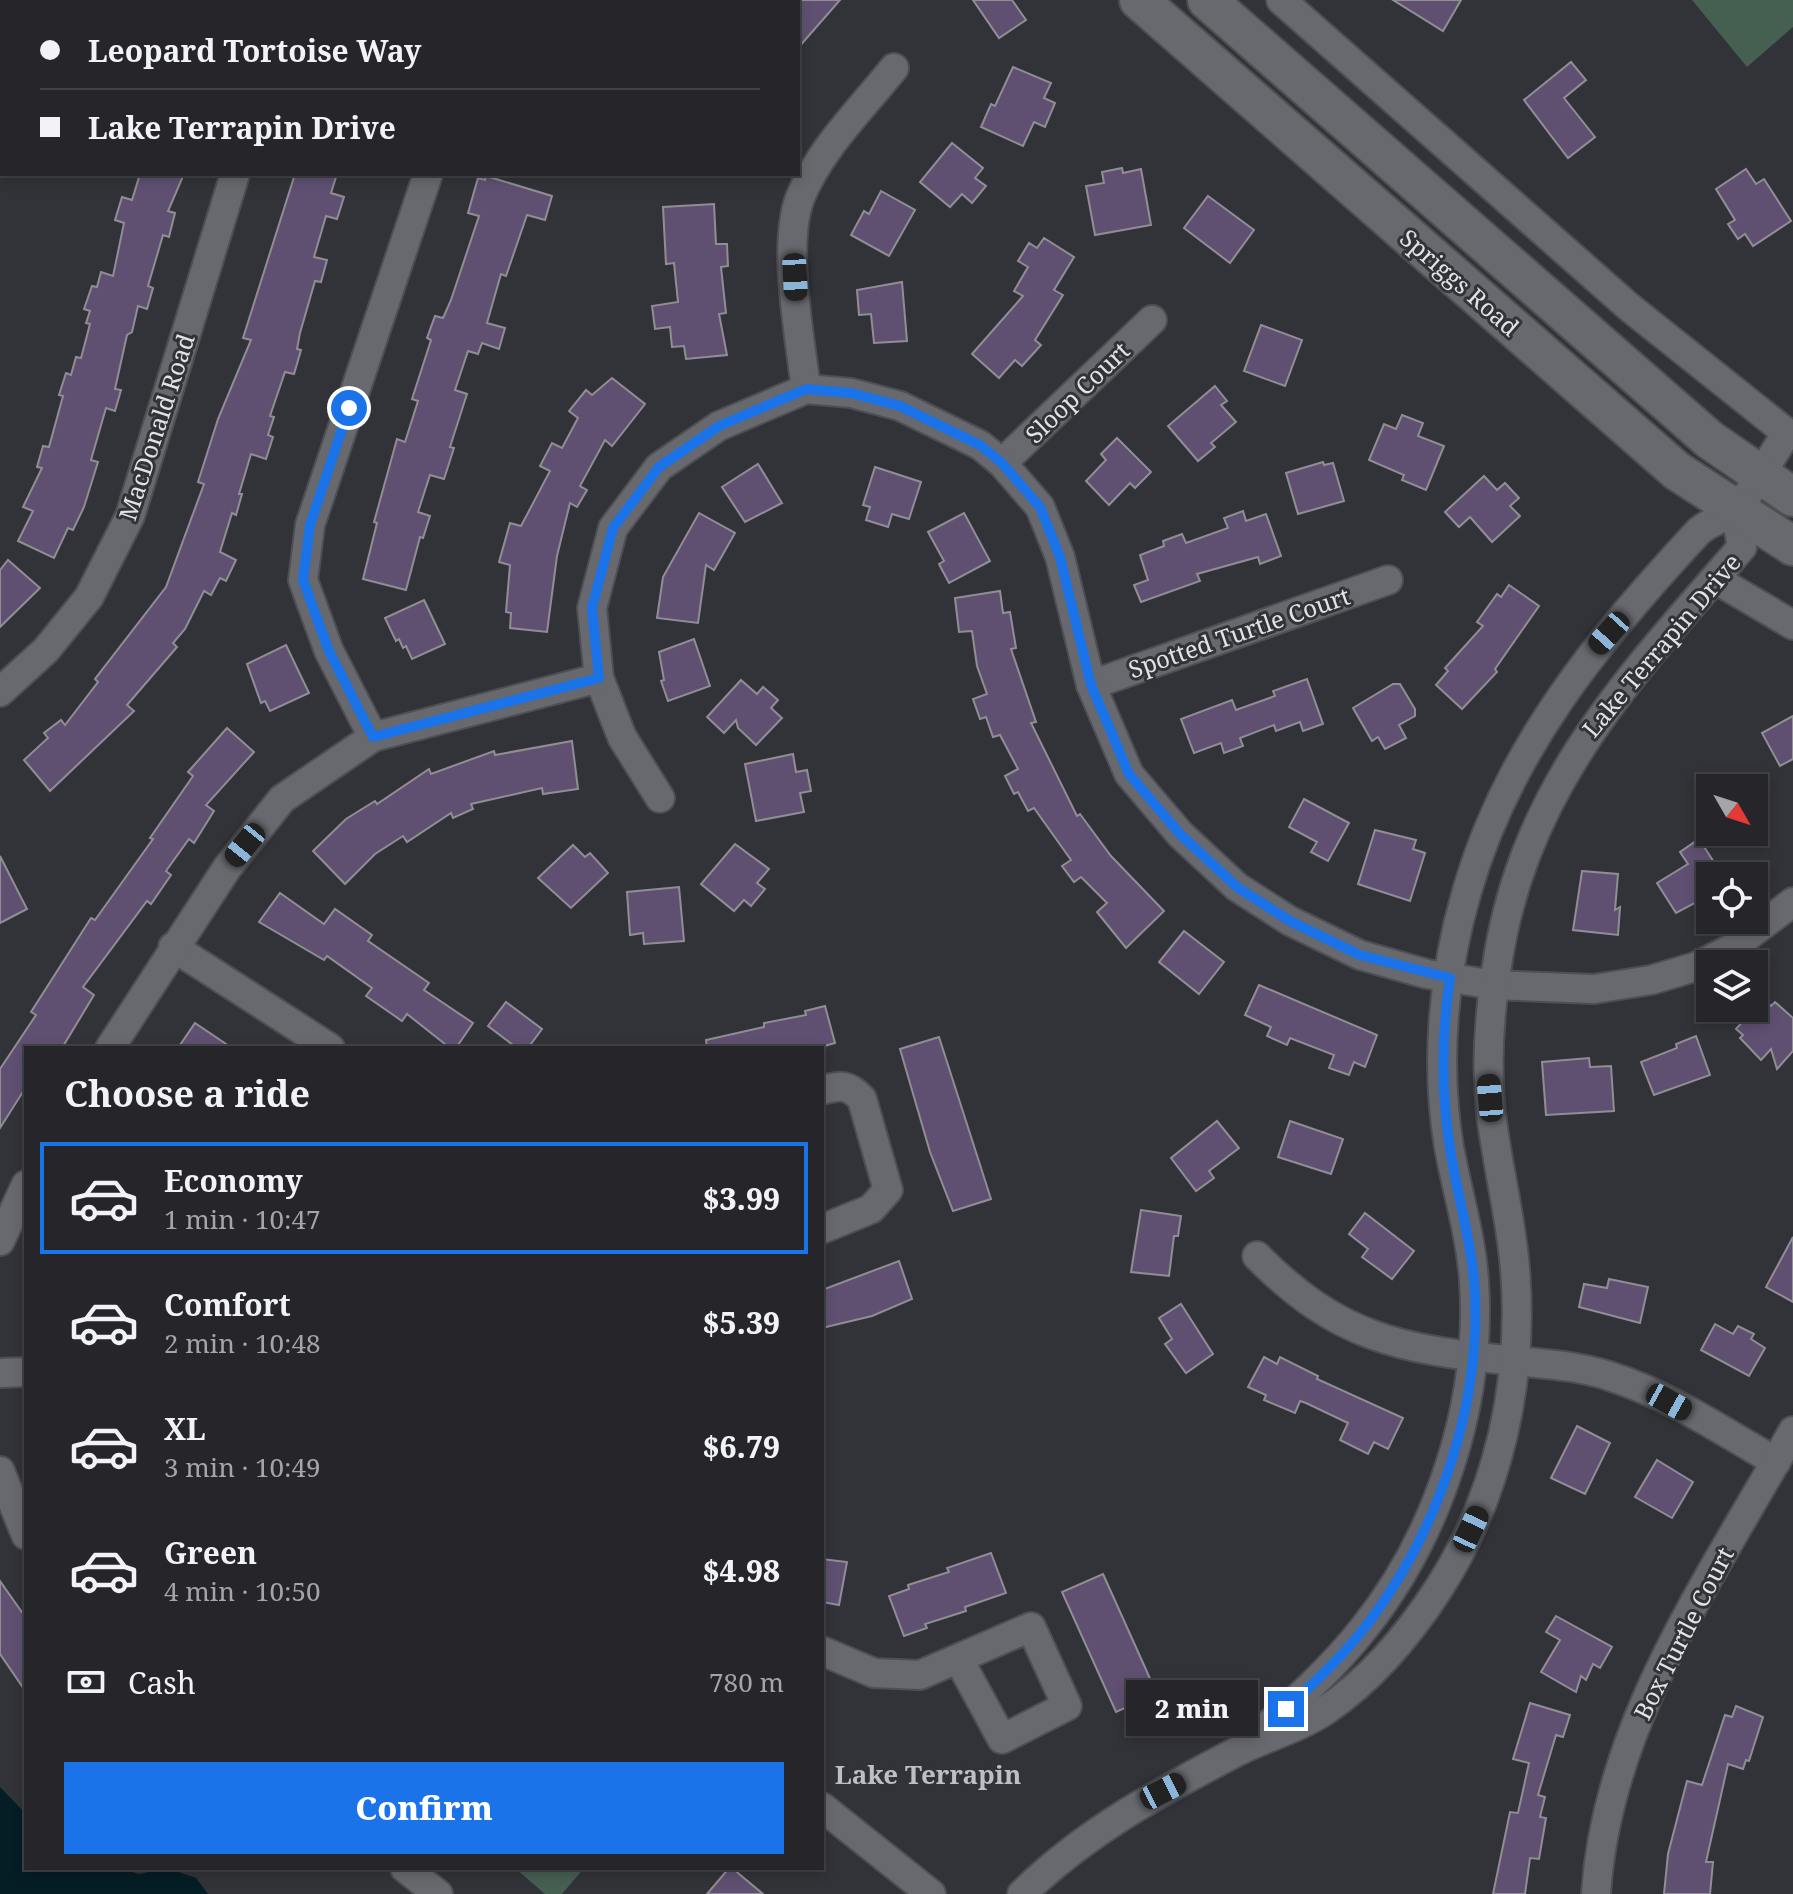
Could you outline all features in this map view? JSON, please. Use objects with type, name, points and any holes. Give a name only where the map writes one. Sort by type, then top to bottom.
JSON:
[{"type":"main road","name":"Spriggs Road","points":[[1139,0],[1677,471],[1793,546]]},
{"type":"main road","name":"Spriggs Road","points":[[1207,0],[1676,412],[1758,475],[1793,497]]},
{"type":"street","name":"Lake Terrapin Drive","points":[[1240,1750],[1327,1670],[1364,1628],[1394,1586],[1422,1535],[1449,1462],[1473,1357],[1474,1281],[1445,1111],[1444,1050],[1450,978],[1466,894],[1488,826],[1544,720],[1590,654],[1703,527],[1735,510],[1787,433],[1629,307],[1281,0]]},
{"type":"street","points":[[806,389],[793,247],[799,200],[818,165],[894,68]]},
{"type":"street","name":"MacDonald Road","points":[[0,692],[46,650],[89,597],[130,516],[234,176]]},
{"type":"street","points":[[373,737],[329,651],[303,580],[310,525],[427,176]]},
{"type":"street","name":"Sloop Court","points":[[1002,463],[1152,320]]},
{"type":"street","points":[[660,798],[622,737],[599,678],[592,608],[613,528],[659,467],[719,426],[806,389],[851,393],[900,406],[980,445],[1002,463],[1040,507],[1060,557],[1091,685],[1129,774],[1180,834],[1237,887],[1290,921],[1360,955],[1450,978],[1494,985],[1594,989],[1651,980],[1698,966],[1788,916]]},
{"type":"street","name":"Lake Terrapin Drive","points":[[1022,1894],[1070,1850],[1115,1818],[1240,1750],[1317,1715],[1343,1697],[1391,1650],[1438,1589],[1463,1546],[1490,1484],[1504,1433],[1514,1361],[1517,1323],[1515,1269],[1488,1079],[1494,985],[1515,890],[1534,832],[1567,767],[1606,706],[1742,547],[1735,510]]},
{"type":"street","points":[[1715,579],[1793,625]]},
{"type":"street","name":"Spotted Turtle Court","points":[[1091,685],[1388,580]]},
{"type":"street","points":[[111,1046],[227,868],[282,799],[373,737],[599,678]]},
{"type":"street","points":[[173,947],[327,1046]]},
{"type":"street","points":[[824,1089],[841,1085],[853,1090],[862,1099],[888,1190],[871,1209],[824,1228]]},
{"type":"street","points":[[0,1241],[24,1189]]},
{"type":"street","points":[[1257,1256],[1285,1284],[1344,1324],[1405,1346],[1473,1357],[1569,1366],[1608,1375],[1646,1390],[1776,1462]]},
{"type":"street","points":[[0,1373],[24,1372]]},
{"type":"street","name":"Box Turtle Court","points":[[1596,1894],[1598,1858],[1644,1698],[1793,1431]]},
{"type":"street","points":[[0,1471],[24,1530]]},
{"type":"street","points":[[824,1652],[874,1673],[897,1677],[920,1675],[959,1660]]},
{"type":"street","points":[[824,1809],[931,1894]]},
{"type":"street","points":[[408,1870],[438,1894]]},
{"type":"green space","points":[[1692,0],[1793,0],[1793,27],[1747,67]]},
{"type":"green space","points":[[517,1870],[582,1870],[562,1894],[545,1894]]},
{"type":"water","points":[[0,1787],[24,1812],[24,1870],[124,1870],[139,1874],[173,1870],[196,1878],[208,1894],[0,1894]]},
{"type":"building","points":[[800,0],[840,0],[800,46]]},
{"type":"building","points":[[973,0],[1012,0],[1026,20],[999,38]]},
{"type":"building","points":[[1393,0],[1461,0],[1443,31]]},
{"type":"building","points":[[1571,62],[1586,80],[1564,98],[1595,137],[1568,158],[1524,100]]},
{"type":"building","points":[[1013,67],[1051,83],[1044,98],[1055,103],[1045,127],[1034,122],[1023,146],[981,127],[991,104],[995,106]]},
{"type":"building","points":[[952,143],[983,168],[975,178],[986,186],[972,203],[962,194],[950,207],[920,182]]},
{"type":"building","points":[[1122,168],[1123,173],[1141,169],[1151,225],[1095,235],[1086,186],[1104,183],[1102,172]]},
{"type":"building","points":[[1746,169],[1756,184],[1764,179],[1791,221],[1753,246],[1745,234],[1738,239],[1728,224],[1735,220],[1716,189]]},
{"type":"building","points":[[139,176],[183,176],[168,211],[175,213],[169,237],[163,235],[148,286],[153,288],[147,309],[138,306],[132,332],[127,335],[115,389],[121,390],[115,411],[106,408],[91,460],[98,462],[84,507],[73,530],[68,528],[54,558],[18,541],[33,511],[23,507],[42,468],[37,467],[43,446],[49,447],[66,373],[71,375],[76,357],[81,358],[90,324],[86,323],[90,311],[84,309],[92,286],[97,287],[101,272],[113,276],[124,223],[115,220],[122,197],[132,200]]},
{"type":"building","points":[[294,176],[336,176],[331,193],[344,197],[337,219],[326,216],[314,257],[327,260],[321,282],[315,281],[300,333],[297,349],[301,350],[294,374],[285,372],[270,416],[274,417],[268,435],[273,437],[266,459],[251,454],[236,515],[232,513],[220,552],[236,560],[226,581],[220,578],[211,595],[204,591],[185,629],[173,643],[177,647],[127,705],[134,711],[50,791],[24,760],[48,738],[44,733],[61,720],[65,725],[98,682],[95,679],[166,587],[204,484],[198,482],[218,419],[251,340],[243,338]]},
{"type":"building","points":[[486,176],[552,196],[545,220],[527,215],[506,276],[501,274],[487,323],[505,328],[499,349],[482,343],[478,354],[468,351],[455,390],[467,394],[450,447],[454,448],[444,479],[430,475],[418,512],[430,516],[423,538],[420,537],[406,590],[363,579],[377,523],[374,522],[397,439],[405,442],[418,401],[412,399],[431,340],[427,338],[435,316],[443,318],[451,300],[479,216],[468,213],[478,178],[485,180]]},
{"type":"building","points":[[881,191],[915,210],[889,256],[851,235],[864,211],[869,214]]},
{"type":"building","points":[[1208,196],[1254,230],[1230,263],[1184,228]]},
{"type":"building","points":[[714,204],[716,244],[727,244],[728,266],[721,267],[726,313],[719,314],[727,355],[686,359],[684,346],[672,347],[670,327],[655,329],[652,306],[678,302],[674,263],[666,264],[663,207]]},
{"type":"building","points":[[1044,238],[1074,257],[1054,290],[1063,295],[1035,340],[1041,345],[1022,366],[1015,360],[999,378],[972,354],[1023,296],[1014,291],[1028,267],[1018,261],[1029,243],[1037,248]]},
{"type":"building","points":[[902,282],[907,341],[874,343],[871,314],[859,315],[857,290]]},
{"type":"building","points":[[1261,325],[1302,340],[1285,386],[1244,371]]},
{"type":"building","points":[[612,378],[645,404],[612,446],[605,440],[580,486],[587,490],[577,507],[570,503],[557,556],[547,632],[510,628],[511,613],[506,612],[510,565],[499,562],[510,523],[521,526],[550,471],[540,466],[552,443],[562,448],[578,418],[569,411],[586,390],[592,395]]},
{"type":"building","points":[[1215,386],[1227,401],[1221,405],[1236,422],[1211,443],[1215,447],[1198,461],[1168,426]]},
{"type":"building","points":[[1402,415],[1423,423],[1418,436],[1444,446],[1426,490],[1402,480],[1404,475],[1369,460],[1384,424],[1396,429]]},
{"type":"building","points":[[1117,438],[1151,472],[1135,488],[1130,483],[1109,505],[1086,481],[1106,460],[1101,454]]},
{"type":"building","points":[[1323,462],[1324,465],[1333,463],[1344,501],[1298,514],[1286,473]]},
{"type":"building","points":[[758,464],[782,503],[745,522],[722,487]]},
{"type":"building","points":[[875,467],[921,482],[909,519],[892,514],[888,527],[866,520],[870,507],[863,505]]},
{"type":"building","points":[[1484,476],[1497,490],[1505,483],[1519,498],[1510,506],[1520,516],[1492,542],[1470,517],[1459,527],[1445,512]]},
{"type":"building","points":[[1243,511],[1246,521],[1266,514],[1281,556],[1260,564],[1258,557],[1197,574],[1200,581],[1141,602],[1134,585],[1148,580],[1140,555],[1164,546],[1163,541],[1182,534],[1186,543],[1228,528],[1224,518]]},
{"type":"building","points":[[699,513],[735,533],[714,570],[706,565],[698,623],[657,618],[663,577]]},
{"type":"building","points":[[964,513],[990,561],[949,583],[939,564],[944,561],[928,532]]},
{"type":"building","points":[[8,560],[40,588],[0,627],[0,570]]},
{"type":"building","points":[[1509,585],[1539,606],[1495,669],[1497,672],[1462,709],[1436,685],[1448,671],[1445,668],[1483,626],[1477,622],[1497,594],[1501,597]]},
{"type":"building","points":[[1000,591],[1003,613],[1010,612],[1016,648],[1011,649],[1036,722],[1031,723],[1077,816],[1080,814],[1111,856],[1164,911],[1126,948],[1097,912],[1107,903],[1081,877],[1074,882],[1062,866],[1071,860],[1034,808],[1028,811],[1018,792],[1014,794],[1005,776],[1018,769],[1000,735],[993,737],[986,717],[980,719],[973,699],[987,694],[977,666],[972,631],[959,632],[955,598]]},
{"type":"building","points":[[424,600],[445,644],[412,659],[406,646],[403,648],[399,639],[396,641],[385,618]]},
{"type":"building","points":[[694,639],[710,686],[668,701],[661,681],[664,680],[659,652]]},
{"type":"building","points":[[286,645],[309,693],[270,711],[265,701],[261,703],[247,664]]},
{"type":"building","points":[[1307,679],[1323,724],[1303,731],[1300,722],[1276,731],[1274,725],[1240,738],[1243,746],[1224,753],[1221,743],[1194,753],[1181,719],[1232,700],[1236,710],[1275,696],[1273,691]]},
{"type":"building","points":[[741,680],[757,694],[763,687],[778,700],[771,708],[782,718],[756,745],[738,728],[736,720],[724,733],[707,717]]},
{"type":"building","points":[[1393,684],[1400,684],[1415,709],[1415,716],[1399,725],[1406,738],[1385,749],[1378,737],[1372,741],[1353,708]]},
{"type":"building","points":[[1793,716],[1793,759],[1780,766],[1762,733]]},
{"type":"building","points":[[227,728],[254,752],[206,805],[214,811],[194,843],[189,839],[166,871],[171,875],[151,904],[147,901],[83,987],[94,995],[63,1046],[24,1046],[24,1090],[0,1128],[0,1069],[36,1015],[31,1012],[91,918],[95,920],[193,776],[188,772]]},
{"type":"building","points":[[572,741],[578,789],[543,794],[542,788],[471,804],[473,809],[453,818],[451,813],[407,842],[403,836],[375,854],[345,884],[313,851],[346,819],[375,801],[377,804],[429,769],[431,774],[494,751],[495,755]]},
{"type":"building","points":[[793,754],[796,772],[807,770],[811,791],[800,793],[804,812],[756,821],[745,764]]},
{"type":"building","points":[[1304,799],[1349,823],[1328,861],[1311,852],[1317,842],[1289,827]]},
{"type":"building","points":[[1375,830],[1416,840],[1413,849],[1425,853],[1410,901],[1358,884]]},
{"type":"building","points":[[1696,841],[1696,846],[1704,846],[1714,862],[1696,862],[1696,902],[1676,913],[1657,883],[1688,864],[1680,852]]},
{"type":"building","points":[[735,844],[769,869],[757,883],[765,889],[751,906],[744,900],[734,911],[701,884]]},
{"type":"building","points":[[573,845],[585,857],[590,853],[608,873],[571,908],[538,878]]},
{"type":"building","points":[[0,856],[27,909],[0,923]]},
{"type":"building","points":[[1582,871],[1618,874],[1615,910],[1620,907],[1618,935],[1573,930]]},
{"type":"building","points":[[679,887],[684,941],[644,944],[643,933],[630,935],[627,892]]},
{"type":"building","points":[[280,893],[324,924],[335,909],[372,935],[368,941],[429,983],[424,990],[473,1023],[457,1046],[447,1046],[407,1014],[402,1021],[366,996],[372,988],[327,956],[324,960],[259,922]]},
{"type":"building","points":[[1184,931],[1224,962],[1199,994],[1159,962]]},
{"type":"building","points":[[1259,985],[1377,1035],[1365,1067],[1354,1062],[1349,1075],[1329,1068],[1334,1055],[1290,1038],[1287,1045],[1267,1036],[1271,1027],[1245,1015]]},
{"type":"building","points":[[506,1002],[542,1029],[529,1046],[514,1046],[488,1026]]},
{"type":"building","points":[[1775,1002],[1793,1018],[1793,1051],[1777,1069],[1771,1049],[1761,1060],[1740,1038],[1743,1035],[1736,1029],[1742,1022],[1768,1022],[1768,1003],[1771,1006]]},
{"type":"building","points":[[825,1006],[835,1043],[824,1046],[707,1046],[706,1040],[764,1027],[764,1023],[806,1015],[805,1011]]},
{"type":"building","points":[[195,1023],[229,1046],[179,1046]]},
{"type":"building","points":[[1696,1036],[1710,1075],[1654,1095],[1641,1062],[1677,1048],[1676,1044]]},
{"type":"building","points":[[939,1037],[991,1199],[953,1211],[930,1152],[900,1049]]},
{"type":"building","points":[[1589,1058],[1590,1067],[1611,1066],[1614,1111],[1546,1115],[1542,1062]]},
{"type":"building","points":[[1217,1121],[1239,1148],[1209,1171],[1214,1178],[1196,1191],[1171,1158]]},
{"type":"building","points":[[1290,1121],[1343,1139],[1331,1174],[1278,1157]]},
{"type":"building","points":[[1141,1210],[1181,1216],[1178,1236],[1174,1236],[1169,1276],[1131,1272]]},
{"type":"building","points":[[1365,1213],[1414,1251],[1392,1279],[1362,1257],[1368,1249],[1349,1234]]},
{"type":"building","points":[[1793,1237],[1793,1302],[1766,1287]]},
{"type":"building","points":[[899,1261],[912,1299],[872,1316],[824,1328],[824,1289]]},
{"type":"building","points":[[1609,1279],[1648,1287],[1640,1323],[1579,1307],[1584,1284],[1607,1288]]},
{"type":"building","points":[[1181,1304],[1213,1354],[1186,1373],[1165,1344],[1172,1339],[1159,1318]]},
{"type":"building","points":[[1715,1324],[1733,1334],[1738,1326],[1754,1334],[1751,1339],[1765,1348],[1749,1376],[1701,1350]]},
{"type":"building","points":[[1264,1357],[1277,1364],[1280,1357],[1318,1376],[1317,1379],[1403,1418],[1388,1449],[1374,1442],[1368,1454],[1340,1440],[1348,1423],[1306,1403],[1300,1401],[1295,1413],[1264,1400],[1266,1395],[1248,1387]]},
{"type":"building","points":[[1577,1426],[1610,1443],[1585,1494],[1551,1478]]},
{"type":"building","points":[[1657,1460],[1693,1482],[1672,1518],[1635,1497]]},
{"type":"building","points":[[991,1553],[1006,1593],[965,1607],[966,1611],[925,1624],[927,1628],[904,1636],[889,1596],[909,1589],[908,1585],[949,1572],[947,1568]]},
{"type":"building","points":[[824,1559],[847,1562],[839,1605],[824,1602]]},
{"type":"building","points":[[1103,1574],[1157,1694],[1116,1712],[1062,1592]]},
{"type":"building","points":[[0,1581],[24,1615],[24,1689],[0,1654]]},
{"type":"building","points":[[1556,1616],[1612,1647],[1600,1668],[1593,1664],[1586,1680],[1581,1676],[1576,1692],[1541,1672],[1560,1640],[1546,1632]]},
{"type":"building","points":[[1530,1703],[1570,1715],[1563,1737],[1556,1735],[1538,1795],[1545,1797],[1540,1817],[1546,1818],[1539,1859],[1530,1858],[1525,1894],[1493,1894],[1510,1812],[1518,1813],[1529,1763],[1513,1759]]},
{"type":"building","points":[[1736,1706],[1763,1717],[1749,1761],[1746,1760],[1743,1769],[1728,1764],[1706,1862],[1713,1862],[1710,1894],[1664,1894],[1668,1854],[1687,1781],[1702,1785],[1725,1715],[1732,1717]]},
{"type":"building","points":[[727,1870],[734,1870],[763,1894],[707,1894]]},
{"type":"district","name":"Lake Terrapin","points":[[928,1774]]},
{"type":"route","points":[[349,408],[310,525],[303,580],[329,651],[373,737],[599,678],[592,608],[613,528],[659,467],[719,426],[806,389],[851,393],[934,419],[980,445],[1002,463],[1040,507],[1060,557],[1091,685],[1129,774],[1180,834],[1237,887],[1290,921],[1360,955],[1450,978],[1444,1050],[1445,1111],[1474,1281],[1475,1326],[1473,1357],[1460,1429],[1422,1535],[1394,1586],[1348,1647],[1286,1709]]}]
